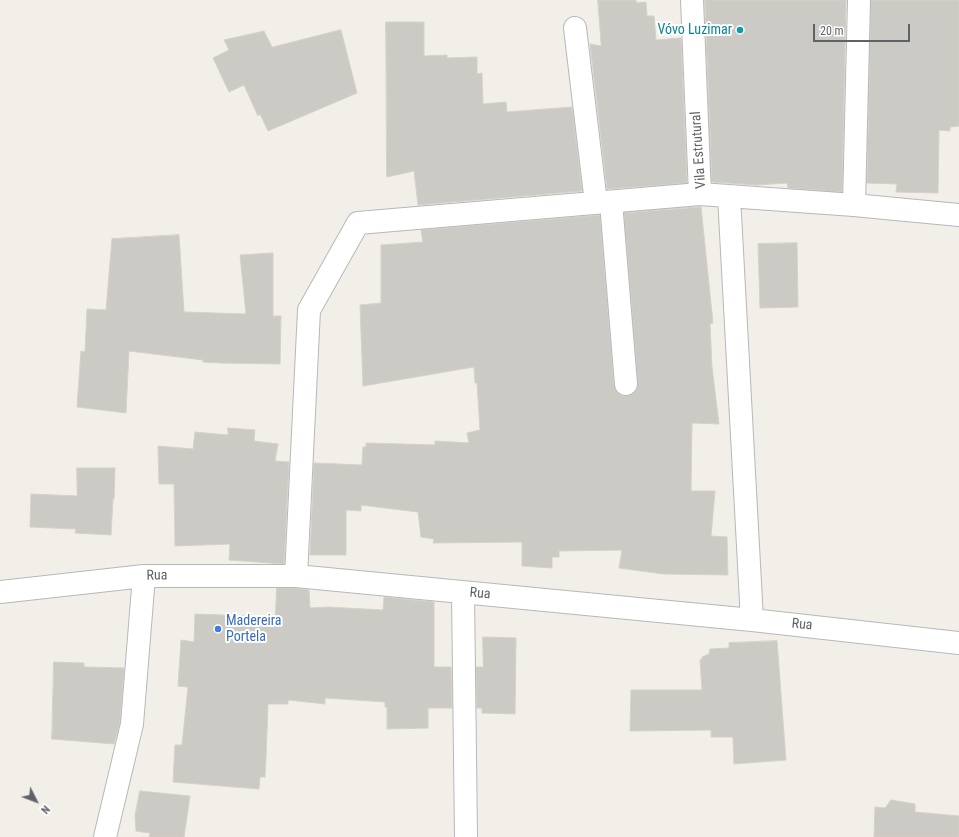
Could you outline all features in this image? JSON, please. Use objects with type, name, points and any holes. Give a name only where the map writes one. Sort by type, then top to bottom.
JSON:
[{"type":"street","name":"Vila Estrutural","points":[[692,0],[700,194],[854,205],[959,215]]},
{"type":"street","points":[[854,205],[859,0]]},
{"type":"street","points":[[575,28],[603,202],[626,384]]},
{"type":"street","points":[[296,576],[309,310],[358,223],[700,194]]},
{"type":"street","points":[[729,196],[752,620]]},
{"type":"street","points":[[105,837],[132,724],[144,576]]},
{"type":"street","name":"Rua","points":[[0,592],[144,576],[296,576],[752,620],[959,643]]},
{"type":"street","points":[[463,592],[466,837]]},
{"type":"building","points":[[598,0],[636,0],[636,3],[646,2],[647,16],[654,16],[656,40],[681,38],[687,183],[607,189],[590,44],[601,46]]},
{"type":"building","points":[[705,0],[846,0],[842,192],[788,188],[787,183],[756,185],[712,182]]},
{"type":"building","points":[[871,0],[959,0],[959,126],[950,127],[950,131],[939,130],[938,193],[896,192],[897,184],[867,183]]},
{"type":"building","points":[[386,22],[424,22],[424,56],[447,55],[447,58],[477,57],[477,74],[482,73],[483,104],[506,102],[507,112],[572,107],[582,191],[418,205],[414,171],[387,177]]},
{"type":"building","points":[[341,30],[357,93],[268,131],[260,114],[258,116],[244,85],[229,92],[213,58],[229,50],[224,40],[264,31],[272,47]]},
{"type":"building","points":[[701,207],[713,323],[710,324],[712,367],[719,424],[692,423],[691,491],[715,491],[711,536],[727,537],[728,575],[663,574],[619,568],[622,550],[559,551],[559,557],[552,557],[552,568],[522,566],[522,542],[433,543],[434,539],[421,537],[418,512],[361,505],[361,511],[346,510],[346,555],[310,555],[314,463],[362,465],[363,447],[366,447],[366,443],[435,445],[435,441],[469,443],[467,433],[480,430],[477,383],[475,383],[474,367],[363,386],[360,305],[381,303],[381,245],[423,242],[421,230],[600,215],[614,385],[616,391],[620,395],[627,396],[633,394],[637,390],[638,383],[624,213]]},
{"type":"building","points":[[179,235],[184,312],[246,314],[240,255],[273,253],[273,316],[281,316],[280,364],[203,362],[203,360],[129,351],[126,413],[77,407],[81,351],[85,352],[87,309],[106,310],[112,239]]},
{"type":"building","points":[[797,243],[798,307],[760,308],[758,244]]},
{"type":"building","points":[[228,428],[255,430],[254,441],[278,444],[275,461],[289,462],[284,564],[229,560],[230,544],[175,546],[174,484],[159,484],[158,446],[193,449],[195,432],[228,435]]},
{"type":"building","points":[[77,468],[115,468],[111,535],[75,533],[76,529],[30,527],[31,494],[77,496]]},
{"type":"building","points":[[277,588],[309,590],[310,608],[328,607],[383,610],[384,597],[434,602],[434,667],[451,667],[452,708],[428,708],[428,728],[387,729],[387,707],[385,707],[385,702],[325,698],[325,704],[288,700],[288,704],[268,704],[265,777],[260,777],[259,789],[173,782],[175,745],[182,745],[188,687],[178,686],[181,640],[194,642],[195,614],[275,617]]},
{"type":"building","points":[[483,637],[516,638],[515,714],[482,713],[482,708],[477,708],[476,667],[483,667]]},
{"type":"building","points":[[777,641],[786,760],[734,764],[733,737],[711,737],[711,730],[630,731],[631,690],[702,690],[700,660],[702,657],[709,654],[710,649],[729,648],[729,643]]},
{"type":"building","points":[[54,662],[84,663],[84,667],[124,668],[120,722],[114,744],[52,739]]},
{"type":"building","points":[[140,791],[190,796],[184,837],[149,837],[150,833],[136,831],[135,816]]},
{"type":"building","points":[[891,800],[915,804],[915,812],[959,816],[959,837],[874,837],[875,807],[885,808]]},
{"type":"place","name":"Vóvo Luzimar","points":[[740,30]]},
{"type":"place","name":"Madereira Portela","points":[[218,629]]}]
